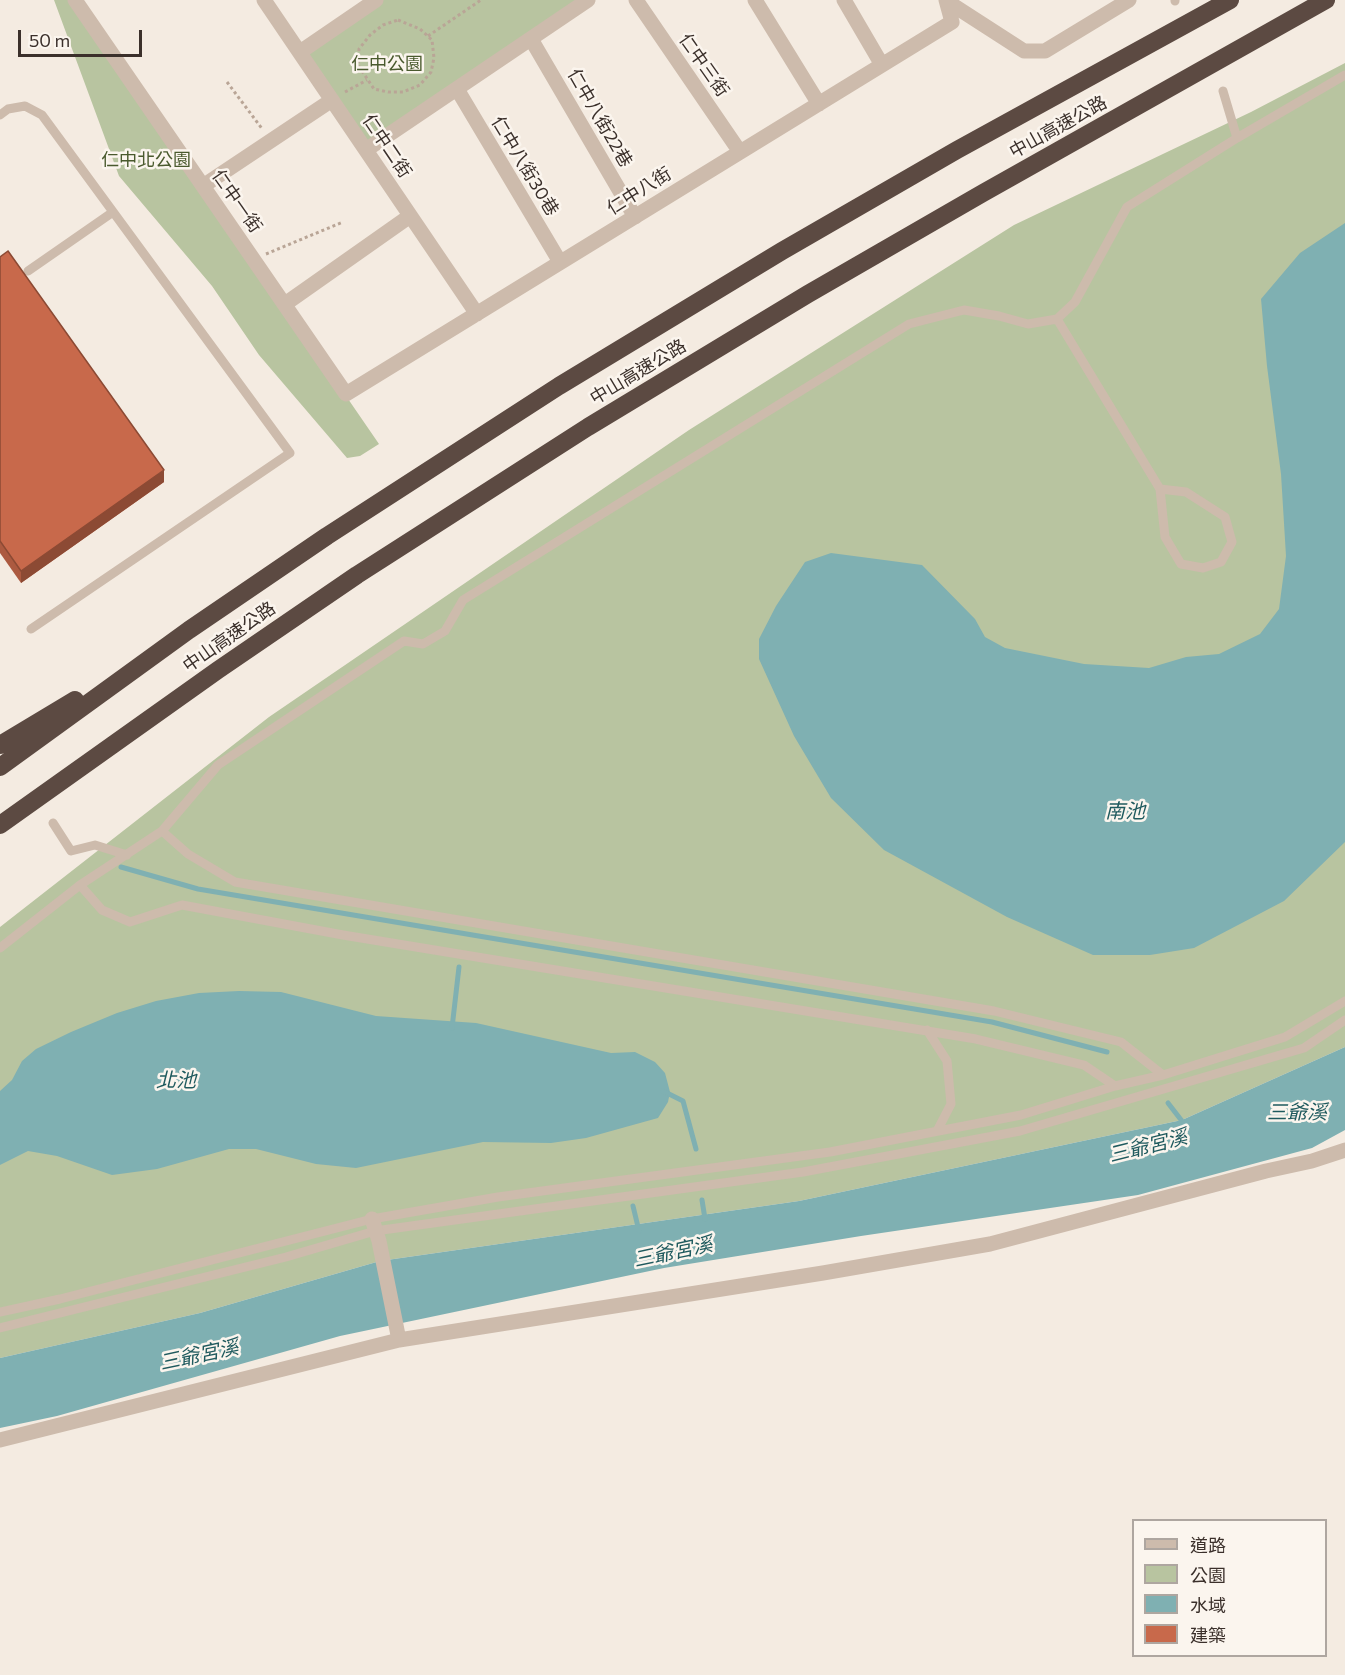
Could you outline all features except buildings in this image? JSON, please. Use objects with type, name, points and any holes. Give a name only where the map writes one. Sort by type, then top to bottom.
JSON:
[{"type":"highway","name":"中山高速公路","points":[[0,767],[189,630],[327,536],[559,386],[957,150],[1230,0]]},
{"type":"highway","name":"中山高速公路","points":[[1,825],[218,670],[357,575],[588,427],[808,294],[1326,0]]},
{"type":"highway","points":[[0,745],[189,630]]},
{"type":"street","name":"仁中一街","points":[[75,0],[346,394]]},
{"type":"street","name":"仁中二街","points":[[264,0],[477,314]]},
{"type":"street","points":[[300,52],[376,0]]},
{"type":"street","points":[[366,150],[588,0]]},
{"type":"street","name":"仁中三街","points":[[636,0],[740,152]]},
{"type":"street","points":[[755,0],[819,104]]},
{"type":"street","points":[[844,0],[882,64]]},
{"type":"street","points":[[947,1],[1024,51],[1045,51],[1129,0]]},
{"type":"street","name":"仁中八街","points":[[346,394],[952,22],[947,1]]},
{"type":"street","name":"仁中八街22巷","points":[[531,39],[635,217]]},
{"type":"street","name":"仁中八街30巷","points":[[457,89],[560,262]]},
{"type":"street","points":[[203,186],[332,100]]},
{"type":"street","points":[[285,304],[410,216]]},
{"type":"street","points":[[0,1440],[398,1335],[823,1273],[990,1244],[1312,1161],[1345,1150]]},
{"type":"street","points":[[375,1231],[398,1335]]},
{"type":"lane","points":[[0,948],[80,885],[162,831],[218,765],[404,641],[423,644],[445,631],[463,600],[909,324],[964,310],[1028,324],[1057,319],[1075,302],[1127,207],[1237,138],[1345,75]]},
{"type":"lane","points":[[1223,91],[1237,138]]},
{"type":"lane","points":[[0,115],[8,109],[25,106],[42,115],[290,453],[31,628]]},
{"type":"lane","points":[[28,272],[113,212]]},
{"type":"lane","points":[[1057,319],[1160,489],[1165,537],[1181,564],[1203,568],[1221,562],[1232,542],[1225,517],[1186,492],[1160,489]]},
{"type":"lane","points":[[53,823],[72,851],[95,845],[127,855]]},
{"type":"lane","points":[[162,831],[188,854],[235,882],[994,1011],[1121,1042],[1163,1075]]},
{"type":"lane","points":[[80,885],[102,910],[130,922],[182,905],[343,935],[976,1039],[1084,1065],[1115,1086]]},
{"type":"lane","points":[[0,1328],[286,1257],[498,1197],[830,1152],[1021,1115],[1115,1086],[1163,1075],[1285,1037],[1345,1002]]},
{"type":"lane","points":[[0,1312],[375,1231],[803,1172],[1020,1131],[1304,1048],[1345,1020]]},
{"type":"lane","points":[[927,1030],[947,1061],[951,1104],[937,1131]]},
{"type":"path","points":[[427,36],[481,0]]},
{"type":"path","points":[[398,20],[420,29],[432,40],[435,58],[431,72],[420,85],[403,92],[388,92],[374,88],[367,80],[358,65],[359,49],[370,35],[383,25],[398,20]]},
{"type":"path","points":[[332,100],[367,80]]},
{"type":"path","points":[[227,82],[271,141]]},
{"type":"path","points":[[254,259],[343,222]]},
{"type":"green space","name":"仁中北公園","points":[[54,0],[74,0],[379,444],[360,456],[347,458],[259,355],[212,286],[119,176]]},
{"type":"green space","name":"仁中公園","points":[[376,0],[588,0],[366,150],[300,52]]},
{"type":"green space","points":[[1345,63],[1345,1047],[1182,1120],[799,1201],[380,1261],[200,1313],[0,1358],[0,927],[269,717],[689,430],[1014,225],[1251,112]]},
{"type":"water","name":"南池","points":[[1345,223],[1345,842],[1284,901],[1194,948],[1150,955],[1093,955],[1007,917],[884,850],[831,798],[794,736],[759,659],[759,639],[776,606],[805,562],[831,553],[922,565],[975,619],[985,637],[1005,648],[1084,664],[1149,668],[1186,657],[1219,654],[1260,634],[1279,609],[1286,556],[1281,474],[1261,299],[1300,253]]},
{"type":"water","name":"北池","points":[[281,992],[376,1016],[476,1023],[611,1053],[635,1052],[655,1062],[665,1073],[670,1092],[668,1102],[658,1118],[586,1138],[551,1143],[483,1142],[356,1168],[316,1164],[256,1149],[229,1149],[157,1169],[112,1175],[57,1156],[28,1151],[0,1165],[0,1091],[12,1080],[22,1061],[36,1049],[117,1013],[156,1001],[199,993]]},
{"type":"water","name":"三爺溪","points":[[1345,1047],[1345,1130],[1312,1148],[1138,1195],[664,1268],[340,1336],[57,1416],[0,1428],[0,1358],[200,1313],[380,1261],[799,1201],[1182,1120]]},
{"type":"waterway","points":[[121,867],[198,889],[992,1022],[1107,1052]]},
{"type":"waterway","points":[[452,1028],[459,967]]},
{"type":"waterway","points":[[663,1091],[683,1101],[696,1149]]},
{"type":"waterway","name":"三爺宮溪","points":[[1168,1103],[1185,1125]]},
{"type":"waterway","points":[[702,1200],[705,1219]]},
{"type":"waterway","points":[[633,1206],[639,1231]]}]
